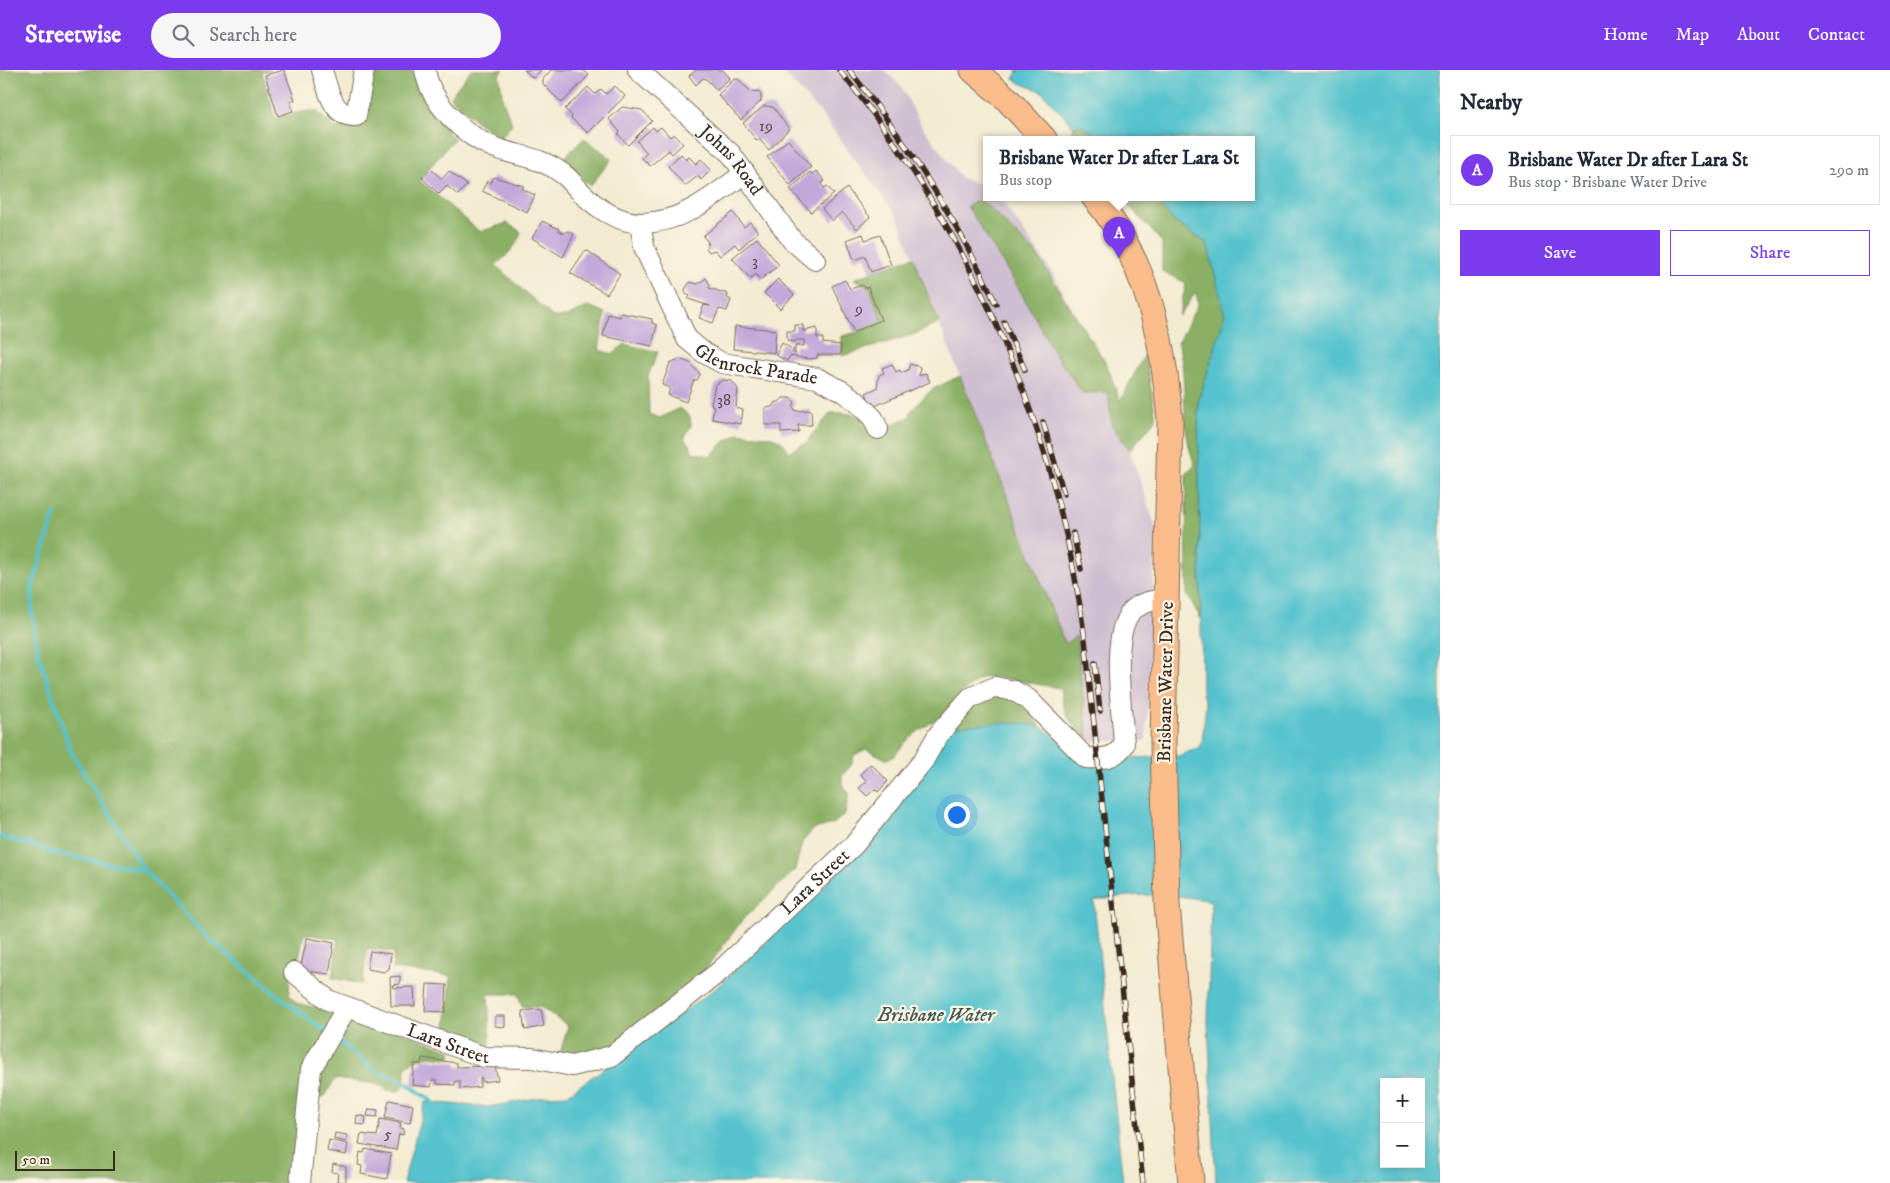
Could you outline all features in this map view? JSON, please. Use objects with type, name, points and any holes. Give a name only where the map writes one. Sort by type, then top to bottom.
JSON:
[{"type":"main road","points":[[973,70],[1007,99],[1041,136]]},
{"type":"main road","name":"Brisbane Water Drive","points":[[1097,201],[1112,218],[1141,276],[1162,353],[1170,421],[1163,741],[1167,904],[1191,1183]]},
{"type":"street","points":[[322,70],[332,100],[341,113],[348,116],[356,116],[364,70]]},
{"type":"street","points":[[425,70],[427,81],[440,104],[468,133],[493,147],[530,156],[564,174],[599,209],[622,219],[640,223],[660,222],[686,214],[745,173]]},
{"type":"street","name":"Johns Road","points":[[638,70],[732,154],[792,240],[814,260]]},
{"type":"street","name":"Glenrock Parade","points":[[640,223],[644,247],[687,339],[704,354],[722,363],[818,378],[856,401],[873,418],[878,429]]},
{"type":"street","name":"Lara Street","points":[[294,972],[328,1000],[484,1057],[532,1058],[572,1066],[612,1056],[726,966],[849,850],[872,825],[922,761],[938,735],[970,698],[995,688],[1014,690],[1028,699],[1086,758],[1104,759],[1118,754],[1124,745],[1118,663],[1122,630],[1132,610],[1152,600],[1167,600]]},
{"type":"street","points":[[300,1183],[311,1069],[347,1007]]},
{"type":"shaded area","points":[[781,70],[884,70],[901,86],[921,125],[961,178],[983,185],[983,201],[1002,201],[1052,272],[1112,398],[1156,529],[1146,741],[1091,741],[1088,738],[1076,636],[1065,644],[897,216],[820,112]]},
{"type":"green space","points":[[0,70],[271,70],[262,72],[275,118],[301,112],[317,111],[334,128],[355,125],[370,70],[411,70],[446,130],[454,139],[419,180],[480,232],[507,223],[521,232],[511,251],[495,265],[553,317],[567,317],[589,306],[605,313],[599,350],[612,354],[625,344],[658,352],[648,376],[649,414],[660,418],[680,408],[690,417],[691,425],[684,439],[690,444],[692,452],[710,456],[724,442],[739,433],[774,438],[785,445],[788,452],[808,442],[810,437],[831,413],[859,416],[884,428],[910,417],[911,411],[931,390],[960,376],[1065,644],[1076,636],[1088,738],[1071,722],[1065,711],[1060,688],[995,677],[980,678],[964,691],[941,716],[911,736],[893,757],[886,759],[866,749],[854,755],[852,764],[842,776],[842,784],[849,793],[845,814],[833,824],[814,829],[802,842],[795,870],[744,918],[703,973],[609,1051],[574,1060],[559,1057],[568,1026],[541,1007],[522,1007],[518,994],[488,994],[489,1055],[445,1038],[451,976],[393,969],[394,952],[368,948],[362,984],[332,978],[338,939],[304,934],[297,967],[290,973],[289,994],[296,1003],[339,1013],[322,1043],[297,1183],[0,1183]]},
{"type":"green space","points":[[471,70],[504,70],[499,74],[503,101],[512,124],[501,138],[477,122],[450,97]]},
{"type":"green space","points":[[1080,124],[1098,136],[1071,136],[1074,127]]},
{"type":"green space","points":[[584,138],[612,159],[590,186],[562,160]]},
{"type":"green space","points":[[981,200],[1035,252],[1107,365],[1120,401],[1145,354],[1156,419],[1130,450],[1112,425],[1108,392],[1083,393],[1056,356],[1018,287],[967,206]]},
{"type":"green space","points":[[1125,201],[1156,201],[1176,223],[1207,243],[1225,315],[1198,403],[1201,619],[1187,594],[1186,474],[1195,465],[1187,436],[1183,374],[1178,343],[1198,304],[1196,292],[1179,316],[1186,283],[1162,271],[1162,242]]},
{"type":"green space","points":[[913,257],[939,323],[915,334],[842,356],[842,336],[855,333],[882,321],[869,287],[854,279]]},
{"type":"green space","points":[[1010,694],[1039,723],[1040,727],[1016,723],[953,727],[977,700]]},
{"type":"green space","points":[[347,1012],[452,1051],[450,1059],[427,1056],[412,1062],[406,1066],[404,1085],[399,1091],[388,1090],[378,1084],[335,1079],[325,1096],[311,1101],[314,1069]]},
{"type":"water","name":"Brisbane Water","points":[[1018,70],[1440,70],[1440,1183],[1216,1183],[1208,1022],[1211,901],[1182,896],[1152,895],[1123,896],[1094,901],[1123,1183],[403,1183],[425,1102],[489,1107],[547,1096],[567,1095],[715,989],[819,893],[952,727],[997,723],[1033,725],[1041,727],[1057,739],[1081,751],[1113,764],[1132,758],[1178,756],[1198,748],[1202,742],[1206,704],[1202,694],[1198,403],[1225,315],[1207,243],[1176,223],[1156,201],[1255,201],[1255,136],[1098,136],[1080,124],[1074,127],[1041,91],[1020,83],[1014,78]]},
{"type":"building","points":[[284,70],[295,100],[290,102],[293,111],[278,116],[265,75]]},
{"type":"building","points":[[524,70],[541,70],[533,78]]},
{"type":"building","points":[[551,70],[583,70],[589,75],[562,103],[543,84],[543,79]]},
{"type":"building","points":[[696,70],[723,70],[730,78],[717,90],[703,78],[696,85],[689,76]]},
{"type":"building","points":[[734,79],[738,79],[751,92],[758,91],[761,95],[761,101],[741,120],[718,95]]},
{"type":"building","points":[[615,86],[625,96],[588,133],[571,118],[572,116],[565,109],[588,87],[595,94],[601,89],[606,94]]},
{"type":"building","points":[[764,106],[773,107],[789,129],[769,150],[759,139],[757,141],[743,123]]},
{"type":"building","points":[[622,107],[642,110],[652,121],[628,145],[618,134],[620,132],[609,119]]},
{"type":"building","points":[[653,127],[656,131],[661,127],[670,137],[674,134],[683,144],[672,154],[669,150],[650,166],[642,158],[647,153],[637,141]]},
{"type":"building","points":[[788,140],[811,167],[790,185],[767,157]]},
{"type":"building","points":[[681,154],[686,160],[689,157],[696,164],[701,159],[711,170],[701,180],[698,176],[685,186],[668,166]]},
{"type":"building","points":[[431,169],[442,179],[449,171],[467,185],[458,195],[447,186],[439,194],[422,178]]},
{"type":"building","points":[[816,171],[825,181],[821,184],[824,188],[827,186],[834,194],[811,212],[790,189],[810,172],[812,174]]},
{"type":"building","points":[[494,177],[524,186],[522,189],[535,195],[527,212],[482,191],[487,181],[491,183]]},
{"type":"building","points":[[847,188],[870,217],[857,229],[842,212],[832,221],[822,209]]},
{"type":"building","points":[[733,212],[744,227],[750,222],[758,232],[739,249],[735,244],[720,256],[715,250],[709,252],[706,248],[708,242],[703,236]]},
{"type":"building","points":[[542,221],[563,233],[568,231],[574,234],[563,257],[532,238]]},
{"type":"building","points":[[863,234],[865,240],[880,235],[891,265],[871,272],[865,256],[854,260],[847,240]]},
{"type":"building","points":[[757,238],[779,265],[760,280],[756,274],[751,279],[732,258]]},
{"type":"building","points":[[588,251],[620,274],[607,294],[570,273],[584,252]]},
{"type":"building","points":[[706,278],[710,285],[709,288],[728,294],[727,298],[731,300],[727,311],[719,309],[713,323],[699,318],[704,305],[710,306],[688,299],[690,296],[686,294],[685,289],[690,282],[698,284]]},
{"type":"building","points":[[778,279],[794,295],[780,309],[764,293]]},
{"type":"building","points":[[845,280],[850,289],[863,285],[865,288],[868,287],[881,320],[854,332],[832,286]]},
{"type":"building","points":[[621,313],[652,319],[652,323],[657,325],[652,346],[603,336],[608,314],[620,317]]},
{"type":"building","points":[[795,325],[803,325],[803,331],[817,328],[817,338],[823,338],[823,343],[841,345],[840,355],[817,355],[817,358],[809,359],[790,356],[787,361],[776,355],[782,343],[794,350],[792,352],[795,354],[795,346],[804,346],[804,340],[794,342],[787,340],[787,331],[795,331]]},
{"type":"building","points":[[735,326],[776,330],[774,353],[733,349]]},
{"type":"building","points":[[679,359],[690,363],[700,374],[697,380],[694,380],[686,402],[668,395],[670,388],[662,385],[670,363]]},
{"type":"building","points":[[892,364],[896,372],[900,370],[901,373],[908,370],[910,364],[920,367],[919,376],[926,373],[930,382],[872,407],[866,393],[877,388],[879,375],[884,373],[882,368]]},
{"type":"building","points":[[723,380],[732,381],[738,389],[736,408],[743,410],[741,424],[712,419],[714,406],[711,405],[715,385]]},
{"type":"building","points":[[783,398],[790,398],[795,402],[793,407],[796,411],[811,410],[812,425],[798,425],[799,432],[781,433],[781,425],[765,425],[765,408],[772,407],[775,402],[779,402]]},
{"type":"building","points":[[871,764],[888,781],[878,792],[875,789],[867,796],[859,788],[867,781],[860,774]]},
{"type":"building","points":[[307,938],[334,943],[329,974],[300,970]]},
{"type":"building","points":[[370,951],[391,954],[389,969],[384,972],[367,969]]},
{"type":"building","points":[[400,976],[400,984],[392,985],[393,988],[414,987],[415,1006],[391,1006],[390,977]]},
{"type":"building","points":[[427,984],[447,985],[445,1012],[425,1011]]},
{"type":"building","points":[[541,1009],[544,1026],[525,1030],[522,1011]]},
{"type":"building","points":[[495,1016],[505,1016],[505,1027],[495,1026]]},
{"type":"building","points":[[422,1058],[457,1063],[457,1067],[495,1066],[498,1080],[482,1082],[482,1078],[480,1078],[480,1087],[460,1089],[460,1081],[455,1081],[455,1085],[437,1084],[437,1080],[432,1080],[431,1087],[412,1085],[414,1064],[421,1064]]},
{"type":"building","points":[[389,1100],[413,1105],[410,1123],[385,1118]]},
{"type":"building","points":[[369,1109],[378,1110],[377,1117],[367,1116]]},
{"type":"building","points":[[357,1115],[366,1117],[365,1125],[356,1124]]},
{"type":"building","points":[[380,1119],[401,1123],[400,1128],[404,1129],[403,1135],[399,1134],[396,1150],[359,1144],[361,1134],[377,1136]]},
{"type":"building","points":[[335,1133],[347,1135],[346,1142],[334,1139]]},
{"type":"building","points":[[329,1140],[348,1144],[346,1155],[327,1151]]},
{"type":"building","points":[[365,1149],[391,1154],[387,1179],[361,1174],[362,1166],[358,1165],[360,1152],[364,1153]]},
{"type":"building","points":[[333,1164],[346,1167],[346,1182],[337,1181],[338,1173],[332,1172]]},
{"type":"waterway","points":[[55,514],[32,587],[32,612],[38,653],[71,752],[144,870],[206,936],[288,1004],[326,1031]]},
{"type":"waterway","points":[[0,837],[36,846],[53,853],[144,870]]},
{"type":"waterway","points":[[335,1038],[373,1069],[406,1083],[433,1102]]},
{"type":"railway","points":[[839,70],[887,133],[930,199],[969,267],[1002,338],[1030,411],[1054,485],[1072,562],[1085,640],[1143,1183]]},
{"type":"railway","points":[[849,70],[891,125],[930,182],[965,242],[996,304]]},
{"type":"railway","points":[[1004,322],[1025,370]]},
{"type":"railway","points":[[1043,422],[1064,494]]},
{"type":"railway","points":[[1073,533],[1081,569]]},
{"type":"railway","points":[[1095,663],[1100,711]]},
{"type":"place","name":"Brisbane Water Dr after Lara St","points":[[1119,258]]}]
